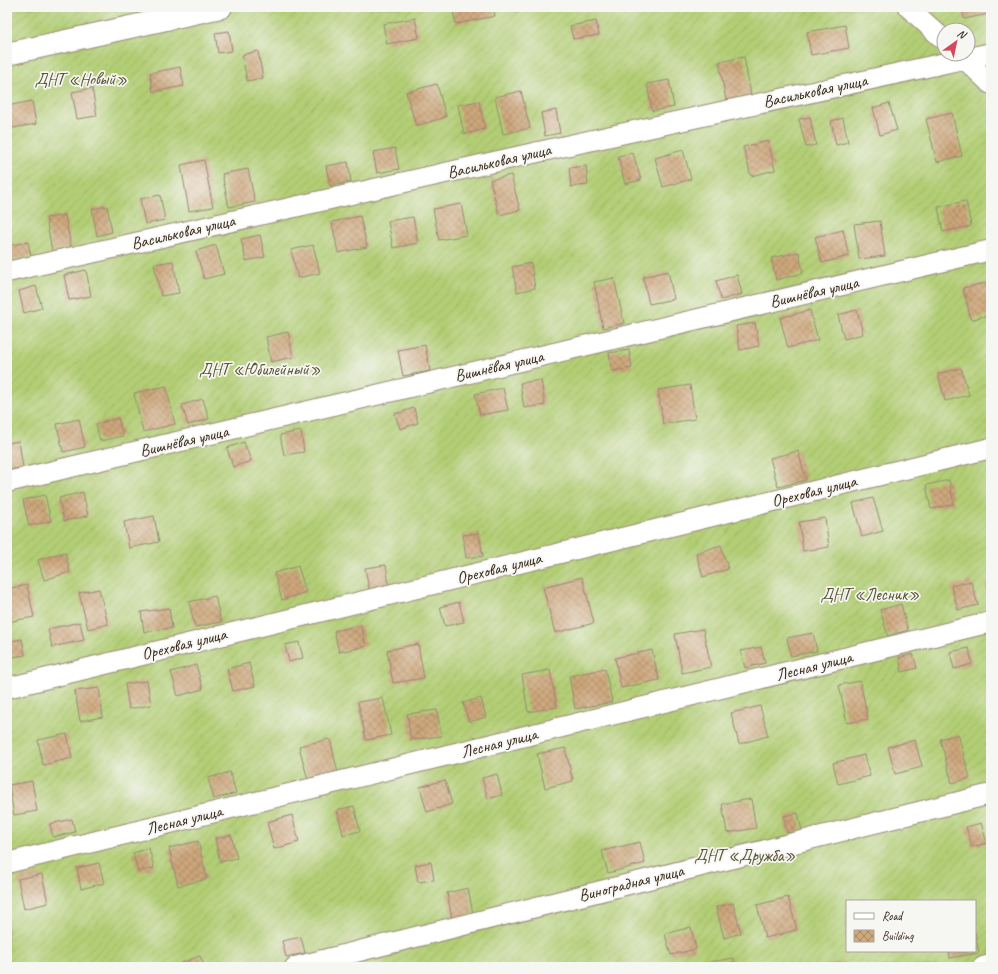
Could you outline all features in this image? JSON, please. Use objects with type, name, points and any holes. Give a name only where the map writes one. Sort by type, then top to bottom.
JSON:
[{"type":"street","points":[[7,54],[221,7]]},
{"type":"street","points":[[908,7],[936,33]]},
{"type":"street","name":"Васильковая улица","points":[[976,55],[991,53]]},
{"type":"street","name":"Васильковая улица","points":[[7,272],[936,62]]},
{"type":"street","points":[[968,62],[991,84]]},
{"type":"street","name":"Вишнёвая улица","points":[[7,482],[991,250]]},
{"type":"street","name":"Ореховая улица","points":[[7,688],[991,448]]},
{"type":"street","name":"Лесная улица","points":[[7,863],[991,622]]},
{"type":"street","name":"Виноградная улица","points":[[295,967],[991,794]]},
{"type":"street","points":[[983,967],[991,965]]},
{"type":"green space","points":[[7,7],[991,7],[991,967],[7,967]]},
{"type":"building","points":[[452,7],[493,7],[495,16],[456,24]]},
{"type":"building","points":[[515,7],[536,7],[536,8],[516,12]]},
{"type":"building","points":[[962,7],[988,7],[989,14],[964,19]]},
{"type":"building","points":[[415,18],[419,38],[387,44],[383,24]]},
{"type":"building","points":[[596,21],[599,35],[573,39],[570,26]]},
{"type":"building","points":[[845,25],[849,48],[811,55],[807,32]]},
{"type":"building","points":[[229,31],[232,51],[218,53],[215,33]]},
{"type":"building","points":[[258,51],[263,78],[247,81],[242,55]]},
{"type":"building","points":[[744,57],[751,95],[726,100],[719,62]]},
{"type":"building","points":[[180,67],[184,86],[153,92],[150,73]]},
{"type":"building","points":[[669,80],[674,107],[652,111],[647,84]]},
{"type":"building","points":[[437,84],[446,117],[416,126],[406,92]]},
{"type":"building","points":[[92,88],[97,116],[77,119],[72,92]]},
{"type":"building","points":[[521,91],[530,128],[503,134],[495,97]]},
{"type":"building","points":[[32,101],[36,124],[7,129],[7,106]]},
{"type":"building","points":[[479,101],[485,129],[464,134],[458,105]]},
{"type":"building","points":[[889,103],[897,130],[880,135],[873,108]]},
{"type":"building","points":[[556,110],[560,133],[545,136],[541,113]]},
{"type":"building","points":[[952,113],[962,156],[937,162],[926,119]]},
{"type":"building","points":[[810,117],[816,145],[806,147],[799,119]]},
{"type":"building","points":[[843,118],[848,142],[836,145],[831,121]]},
{"type":"building","points":[[768,141],[775,170],[751,176],[743,147]]},
{"type":"building","points":[[395,148],[399,169],[377,173],[373,152]]},
{"type":"building","points":[[683,150],[691,179],[663,187],[655,158]]},
{"type":"building","points":[[633,153],[641,180],[625,184],[618,156]]},
{"type":"building","points":[[204,160],[213,207],[189,211],[181,165]]},
{"type":"building","points":[[348,162],[351,182],[330,186],[326,166]]},
{"type":"building","points":[[586,166],[588,185],[571,187],[569,168]]},
{"type":"building","points":[[248,169],[255,202],[229,207],[222,174]]},
{"type":"building","points":[[511,175],[520,210],[499,215],[490,180]]},
{"type":"building","points":[[160,195],[165,220],[145,224],[140,199]]},
{"type":"building","points":[[966,201],[971,226],[943,232],[938,207]]},
{"type":"building","points":[[461,204],[467,235],[439,240],[433,209]]},
{"type":"building","points":[[107,206],[112,232],[97,236],[92,209]]},
{"type":"building","points":[[65,215],[71,247],[52,251],[46,218]]},
{"type":"building","points":[[360,216],[367,247],[338,253],[332,222]]},
{"type":"building","points":[[413,217],[418,243],[393,248],[388,221]]},
{"type":"building","points":[[880,221],[885,256],[859,259],[854,224]]},
{"type":"building","points":[[843,230],[849,256],[822,263],[815,237]]},
{"type":"building","points":[[260,235],[265,257],[246,261],[241,239]]},
{"type":"building","points":[[28,242],[31,256],[9,261],[7,246]]},
{"type":"building","points":[[216,245],[224,274],[204,279],[196,251]]},
{"type":"building","points":[[313,245],[320,273],[298,278],[291,250]]},
{"type":"building","points":[[799,252],[803,273],[776,280],[771,258]]},
{"type":"building","points":[[173,261],[179,293],[161,296],[154,264]]},
{"type":"building","points":[[531,263],[535,288],[517,292],[512,267]]},
{"type":"building","points":[[86,270],[91,296],[69,300],[64,275]]},
{"type":"building","points":[[668,271],[674,299],[649,304],[643,277]]},
{"type":"building","points":[[737,275],[742,294],[721,300],[716,281]]},
{"type":"building","points":[[614,278],[624,323],[603,328],[594,282]]},
{"type":"building","points":[[985,283],[991,307],[991,314],[971,320],[963,288]]},
{"type":"building","points":[[36,286],[42,308],[24,313],[19,291]]},
{"type":"building","points":[[810,310],[818,340],[788,348],[780,318]]},
{"type":"building","points":[[857,310],[863,334],[844,339],[838,315]]},
{"type":"building","points":[[755,323],[759,346],[740,350],[736,326]]},
{"type":"building","points":[[288,332],[293,357],[271,362],[266,337]]},
{"type":"building","points":[[425,345],[430,371],[403,376],[398,350]]},
{"type":"building","points":[[629,350],[632,368],[612,371],[609,353]]},
{"type":"building","points":[[961,368],[969,395],[945,401],[938,374]]},
{"type":"building","points":[[541,380],[545,405],[524,408],[520,383]]},
{"type":"building","points":[[690,385],[695,419],[663,424],[658,390]]},
{"type":"building","points":[[166,386],[175,424],[143,432],[134,393]]},
{"type":"building","points":[[503,388],[508,410],[480,415],[475,394]]},
{"type":"building","points":[[203,399],[209,419],[188,425],[182,405]]},
{"type":"building","points":[[414,408],[418,423],[400,429],[395,414]]},
{"type":"building","points":[[118,418],[123,436],[100,441],[96,424]]},
{"type":"building","points":[[79,419],[85,447],[63,452],[57,424]]},
{"type":"building","points":[[301,431],[304,452],[284,455],[280,435]]},
{"type":"building","points":[[19,441],[23,468],[7,470],[7,443]]},
{"type":"building","points":[[244,442],[251,461],[233,467],[227,448]]},
{"type":"building","points":[[798,451],[806,480],[778,487],[770,458]]},
{"type":"building","points":[[949,480],[954,504],[931,509],[926,485]]},
{"type":"building","points":[[83,492],[88,516],[64,521],[59,498]]},
{"type":"building","points":[[45,495],[51,521],[29,526],[23,500]]},
{"type":"building","points":[[873,498],[883,531],[862,537],[853,503]]},
{"type":"building","points":[[154,516],[159,542],[129,548],[124,522]]},
{"type":"building","points":[[825,518],[829,547],[803,551],[799,522]]},
{"type":"building","points":[[479,533],[483,556],[466,558],[463,535]]},
{"type":"building","points":[[721,545],[728,569],[703,577],[696,553]]},
{"type":"building","points":[[65,552],[70,572],[44,580],[38,560]]},
{"type":"building","points":[[386,565],[389,585],[369,589],[365,568]]},
{"type":"building","points":[[298,566],[306,592],[282,600],[274,573]]},
{"type":"building","points":[[582,577],[594,623],[555,633],[543,587]]},
{"type":"building","points":[[971,581],[978,605],[958,610],[951,586]]},
{"type":"building","points":[[991,581],[991,598],[990,598],[987,582]]},
{"type":"building","points":[[27,585],[34,617],[7,622],[7,589]]},
{"type":"building","points":[[99,589],[108,624],[88,629],[79,593]]},
{"type":"building","points":[[215,596],[221,622],[195,627],[189,602]]},
{"type":"building","points":[[459,602],[464,622],[445,626],[440,607]]},
{"type":"building","points":[[901,604],[908,630],[888,636],[880,610]]},
{"type":"building","points":[[169,608],[172,628],[144,632],[141,612]]},
{"type":"building","points":[[80,622],[84,640],[52,647],[48,629]]},
{"type":"building","points":[[361,625],[366,646],[339,652],[334,631]]},
{"type":"building","points":[[703,629],[711,667],[682,673],[675,634]]},
{"type":"building","points":[[813,633],[817,651],[791,656],[787,638]]},
{"type":"building","points":[[22,639],[25,655],[13,657],[10,641]]},
{"type":"building","points":[[299,642],[303,658],[289,662],[285,645]]},
{"type":"building","points":[[418,644],[424,678],[393,683],[387,650]]},
{"type":"building","points":[[761,647],[765,663],[745,668],[741,651]]},
{"type":"building","points":[[969,648],[972,664],[954,669],[950,652]]},
{"type":"building","points":[[652,650],[659,680],[621,688],[615,658]]},
{"type":"building","points":[[913,654],[917,668],[902,672],[899,658]]},
{"type":"building","points":[[249,663],[255,686],[233,691],[227,669]]},
{"type":"building","points":[[196,665],[203,689],[178,696],[171,672]]},
{"type":"building","points":[[605,669],[612,702],[575,709],[569,676]]},
{"type":"building","points":[[550,670],[557,707],[528,712],[522,675]]},
{"type":"building","points":[[147,681],[151,705],[129,709],[125,684]]},
{"type":"building","points":[[860,681],[868,719],[847,723],[839,685]]},
{"type":"building","points":[[99,688],[103,717],[80,721],[75,691]]},
{"type":"building","points":[[383,698],[391,735],[366,740],[358,702]]},
{"type":"building","points":[[481,698],[486,717],[469,722],[463,703]]},
{"type":"building","points":[[760,706],[768,736],[739,744],[731,713]]},
{"type":"building","points":[[437,710],[441,736],[411,740],[407,714]]},
{"type":"building","points":[[67,734],[72,758],[43,765],[38,740]]},
{"type":"building","points":[[958,734],[970,778],[952,783],[940,739]]},
{"type":"building","points":[[330,739],[338,773],[308,780],[299,746]]},
{"type":"building","points":[[915,740],[922,767],[895,774],[888,747]]},
{"type":"building","points":[[565,748],[573,781],[545,788],[537,754]]},
{"type":"building","points":[[864,755],[870,776],[838,784],[833,763]]},
{"type":"building","points":[[230,772],[236,793],[214,799],[208,778]]},
{"type":"building","points":[[497,774],[502,795],[488,799],[482,778]]},
{"type":"building","points":[[445,780],[452,804],[427,812],[420,787]]},
{"type":"building","points":[[32,781],[37,811],[14,815],[9,785]]},
{"type":"building","points":[[751,799],[756,828],[727,833],[722,804]]},
{"type":"building","points":[[354,806],[360,831],[343,835],[337,810]]},
{"type":"building","points":[[798,813],[802,831],[787,833],[784,816]]},
{"type":"building","points":[[292,815],[299,842],[274,849],[267,822]]},
{"type":"building","points":[[72,819],[75,832],[53,837],[50,824]]},
{"type":"building","points":[[981,823],[987,843],[972,847],[966,827]]},
{"type":"building","points":[[231,835],[237,858],[220,862],[215,839]]},
{"type":"building","points":[[198,841],[207,879],[178,886],[169,848]]},
{"type":"building","points":[[640,842],[645,863],[608,873],[602,851]]},
{"type":"building","points":[[149,848],[154,868],[138,872],[133,853]]},
{"type":"building","points":[[431,862],[434,880],[418,882],[415,865]]},
{"type":"building","points":[[99,863],[104,883],[81,889],[77,868]]},
{"type":"building","points":[[42,874],[48,903],[24,909],[18,879]]},
{"type":"building","points":[[468,888],[473,914],[452,918],[447,893]]},
{"type":"building","points":[[788,897],[797,930],[765,938],[757,905]]},
{"type":"building","points":[[733,903],[741,933],[724,938],[716,907]]},
{"type":"building","points":[[691,927],[696,949],[671,955],[665,934]]},
{"type":"building","points":[[301,937],[305,953],[286,957],[282,941]]},
{"type":"building","points":[[976,937],[979,953],[950,958],[949,952],[976,952]]},
{"type":"building","points":[[200,956],[205,967],[177,967],[176,965]]},
{"type":"building","points":[[734,958],[735,967],[706,967],[705,963]]},
{"type":"building","points":[[844,962],[845,967],[827,967],[826,965]]},
{"type":"park label","name":"ДНТ «Новый»","points":[[81,79]]},
{"type":"park label","name":"ДНТ «Юбилейный»","points":[[260,369]]},
{"type":"park label","name":"ДНТ «Лесник»","points":[[870,594]]},
{"type":"park label","name":"ДНТ «Дружба»","points":[[745,855]]}]
